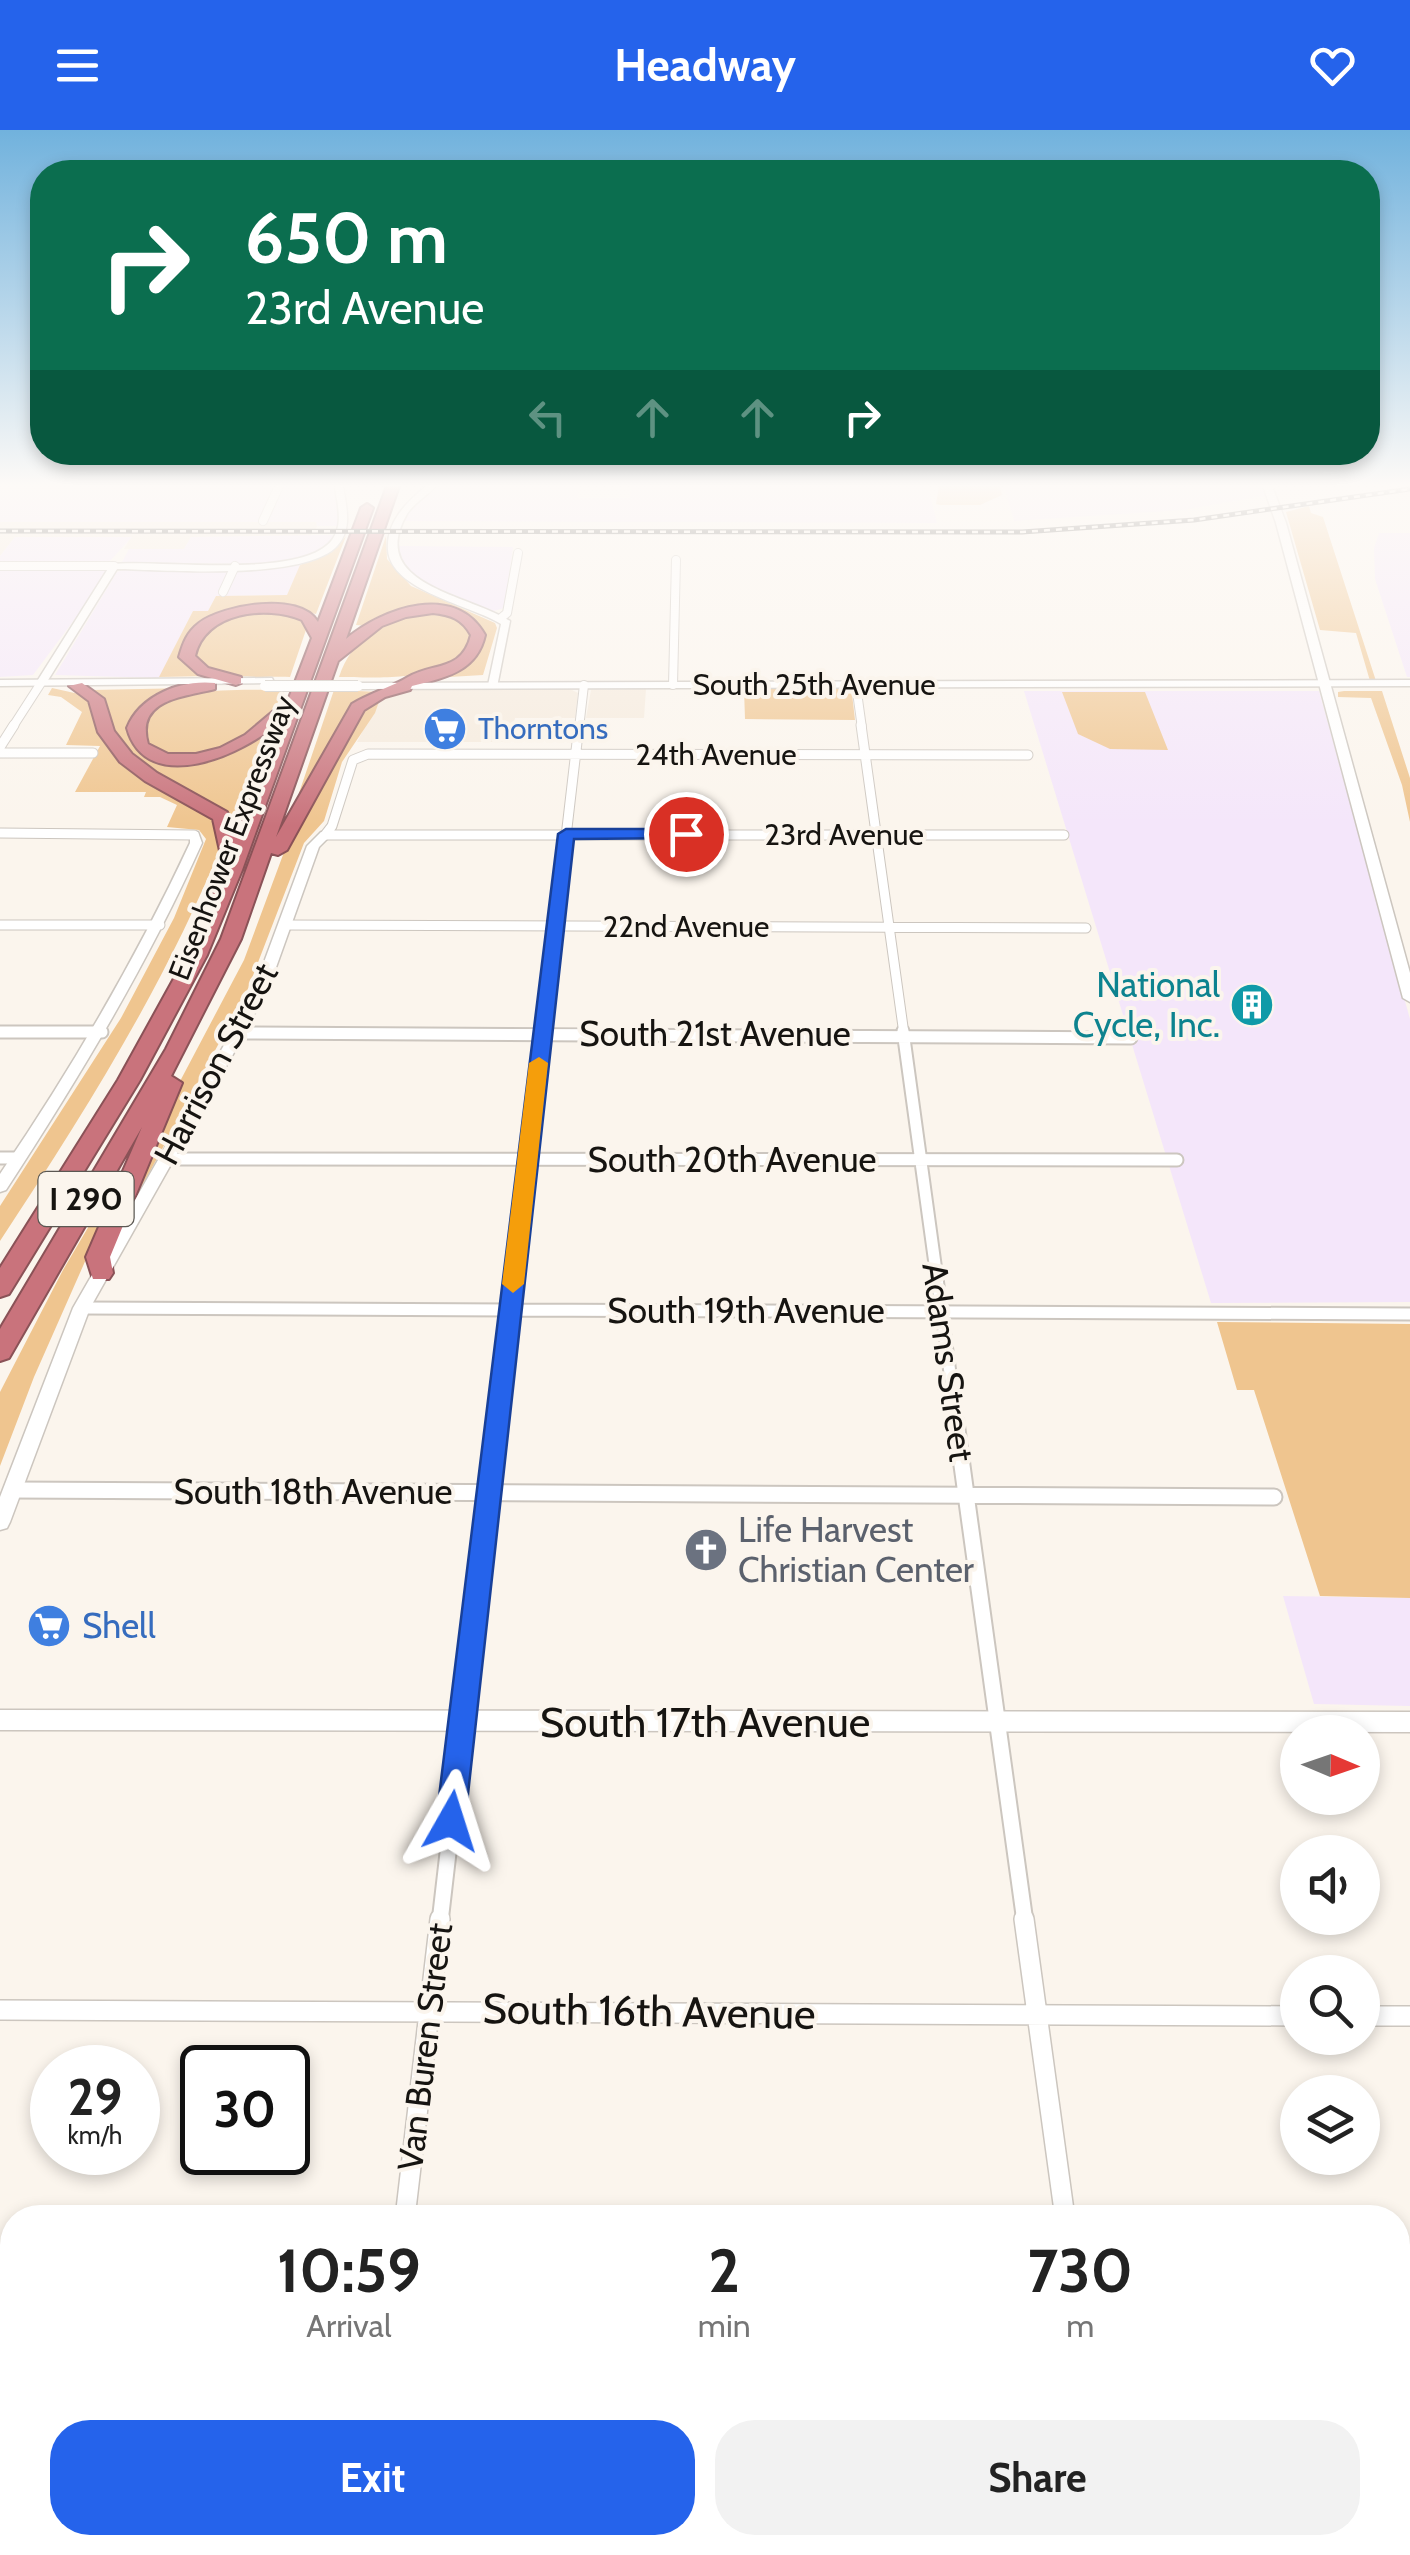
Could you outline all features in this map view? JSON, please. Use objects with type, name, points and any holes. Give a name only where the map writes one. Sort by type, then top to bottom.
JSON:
[{"type":"highway","name":"Eisenhower Expressway","points":[[0,1288],[176,997],[233,870],[333,599]]},
{"type":"highway","name":"Eisenhower Expressway","points":[[0,1351],[176,1049],[248,896],[353,599]]},
{"type":"highway","points":[[236,680],[203,670],[187,657],[188,644],[210,624],[251,609],[282,608],[308,617],[319,638]]},
{"type":"highway","points":[[248,896],[267,876],[358,707],[379,694],[453,669],[468,658],[478,635],[468,618],[444,610],[402,612],[368,628],[332,658]]},
{"type":"highway","points":[[77,686],[94,695],[106,732],[137,768],[220,816],[227,831],[227,854],[233,870]]},
{"type":"highway","points":[[210,686],[172,695],[146,708],[135,728],[140,746],[166,758],[218,754],[250,739],[296,699]]},
{"type":"highway","points":[[101,1274],[98,1257],[174,1078],[176,1049]]},
{"type":"highway","points":[[0,1251],[49,1184],[78,1161]]},
{"type":"street","points":[[93,599],[0,750],[93,753]]},
{"type":"street","points":[[453,599],[506,623],[494,684]]},
{"type":"street","points":[[501,618],[507,613],[510,599]]},
{"type":"street","points":[[674,685],[675,599]]},
{"type":"street","points":[[1303,599],[1410,998]]},
{"type":"street","name":"South 25th Avenue","points":[[42,682],[77,686],[1410,686]]},
{"type":"street","name":"South 25th Avenue","points":[[0,683],[267,683]]},
{"type":"street","name":"Van Buren Street","points":[[407,2205],[584,685]]},
{"type":"street","name":"Adams Street","points":[[856,686],[1062,2205]]},
{"type":"street","name":"24th Avenue","points":[[349,767],[353,760],[368,754],[1028,755]]},
{"type":"street","name":"Harrison Street","points":[[0,1522],[82,1308],[238,1033],[314,846],[332,826],[349,767]]},
{"type":"street","points":[[0,833],[194,835],[196,842],[160,925],[102,1032],[0,1186]]},
{"type":"street","name":"23rd Avenue","points":[[324,835],[1064,835]]},
{"type":"street","points":[[0,925],[160,925]]},
{"type":"street","name":"22nd Avenue","points":[[285,925],[1086,928]]},
{"type":"street","points":[[0,1032],[102,1032]]},
{"type":"street","name":"South 21st Avenue","points":[[238,1033],[1131,1038]]},
{"type":"street","points":[[0,1158],[18,1158]]},
{"type":"street","name":"South 20th Avenue","points":[[168,1159],[1176,1160]]},
{"type":"street","name":"South 19th Avenue","points":[[82,1308],[1410,1314]]},
{"type":"street","name":"South 18th Avenue","points":[[12,1490],[1274,1497]]},
{"type":"street","name":"South 17th Avenue","points":[[0,1720],[1410,1722]]},
{"type":"street","name":"South 16th Avenue","points":[[0,2010],[1280,2016]]},
{"type":"street","points":[[1380,2016],[1410,2016]]},
{"type":"shaded area","points":[[0,599],[88,599],[33,675],[0,677]]},
{"type":"shaded area","points":[[101,599],[214,599],[208,611],[193,611],[159,678],[55,675]]},
{"type":"shaded area","points":[[214,599],[322,599],[316,614],[274,605],[204,624],[183,660],[208,676],[159,677],[193,611],[208,611]]},
{"type":"shaded area","points":[[365,599],[441,599],[495,623],[497,628],[483,675],[432,678],[450,673],[482,632],[471,616],[457,609],[441,608],[356,625]]},
{"type":"shaded area","points":[[460,599],[505,599],[504,608],[490,612]]},
{"type":"shaded area","points":[[1311,599],[1350,599],[1376,681],[1370,681],[1356,633],[1320,630]]},
{"type":"shaded area","points":[[1382,599],[1410,599],[1407,677]]},
{"type":"shaded area","points":[[261,611],[299,616],[308,624],[290,677],[228,674],[195,658],[202,637],[209,630],[229,619]]},
{"type":"shaded area","points":[[419,613],[458,618],[472,634],[466,650],[453,662],[416,675],[339,677],[352,652],[370,634]]},
{"type":"shaded area","points":[[52,688],[88,696],[103,736],[211,812],[223,842],[176,947],[122,1047],[0,1241],[0,1206],[121,1018],[174,918],[206,839],[199,830],[167,827],[177,805],[160,797],[144,797],[146,792],[75,792],[100,746],[66,745],[82,712],[61,697],[48,695]]},
{"type":"shaded area","points":[[189,688],[171,693],[131,731],[137,748],[151,757],[218,757],[256,739],[268,740],[235,825],[191,801],[123,749],[112,733],[101,700],[92,690]]},
{"type":"shaded area","name":"Thorntons","points":[[570,689],[578,693],[575,718],[515,718],[510,742],[357,742],[381,696],[412,690]]},
{"type":"shaded area","points":[[646,689],[644,718],[586,718],[591,690]]},
{"type":"shaded area","points":[[744,689],[844,689],[852,694],[855,720],[745,719]]},
{"type":"shaded area","points":[[285,690],[261,721],[220,748],[176,757],[158,752],[144,737],[149,713],[173,698],[212,691]]},
{"type":"shaded area","points":[[334,690],[381,692],[372,695],[305,793],[299,793]]},
{"type":"shaded area","points":[[1024,691],[1319,691],[1410,1019],[1410,1302],[1211,1303]]},
{"type":"shaded area","points":[[1382,691],[1410,778],[1410,822],[1402,785],[1371,698],[1338,697],[1338,692]]},
{"type":"shaded area","points":[[1062,692],[1145,692],[1168,750],[1110,749],[1078,734]]},
{"type":"shaded area","points":[[381,696],[375,713],[342,762],[324,821],[304,843],[247,991],[118,1231],[168,1104],[244,960],[290,836],[356,714]]},
{"type":"shaded area","points":[[136,1146],[34,1377],[0,1466],[0,1392],[63,1270]]},
{"type":"shaded area","points":[[1217,1322],[1410,1324],[1410,1598],[1320,1596],[1254,1390],[1237,1390]]},
{"type":"shaded area","points":[[1283,1596],[1410,1598],[1410,1706],[1314,1704]]},
{"type":"slow traffic","points":[[513,1284],[539,1063]]},
{"type":"place","name":"Thorntons","points":[[445,729]]},
{"type":"place","name":"National Cycle, Inc.","points":[[1252,1005]]},
{"type":"place","name":"Life Harvest Christian Center","points":[[706,1550]]},
{"type":"place","name":"Shell","points":[[49,1626]]},
{"type":"route","points":[[451,1821],[566,834],[686,834]]}]
